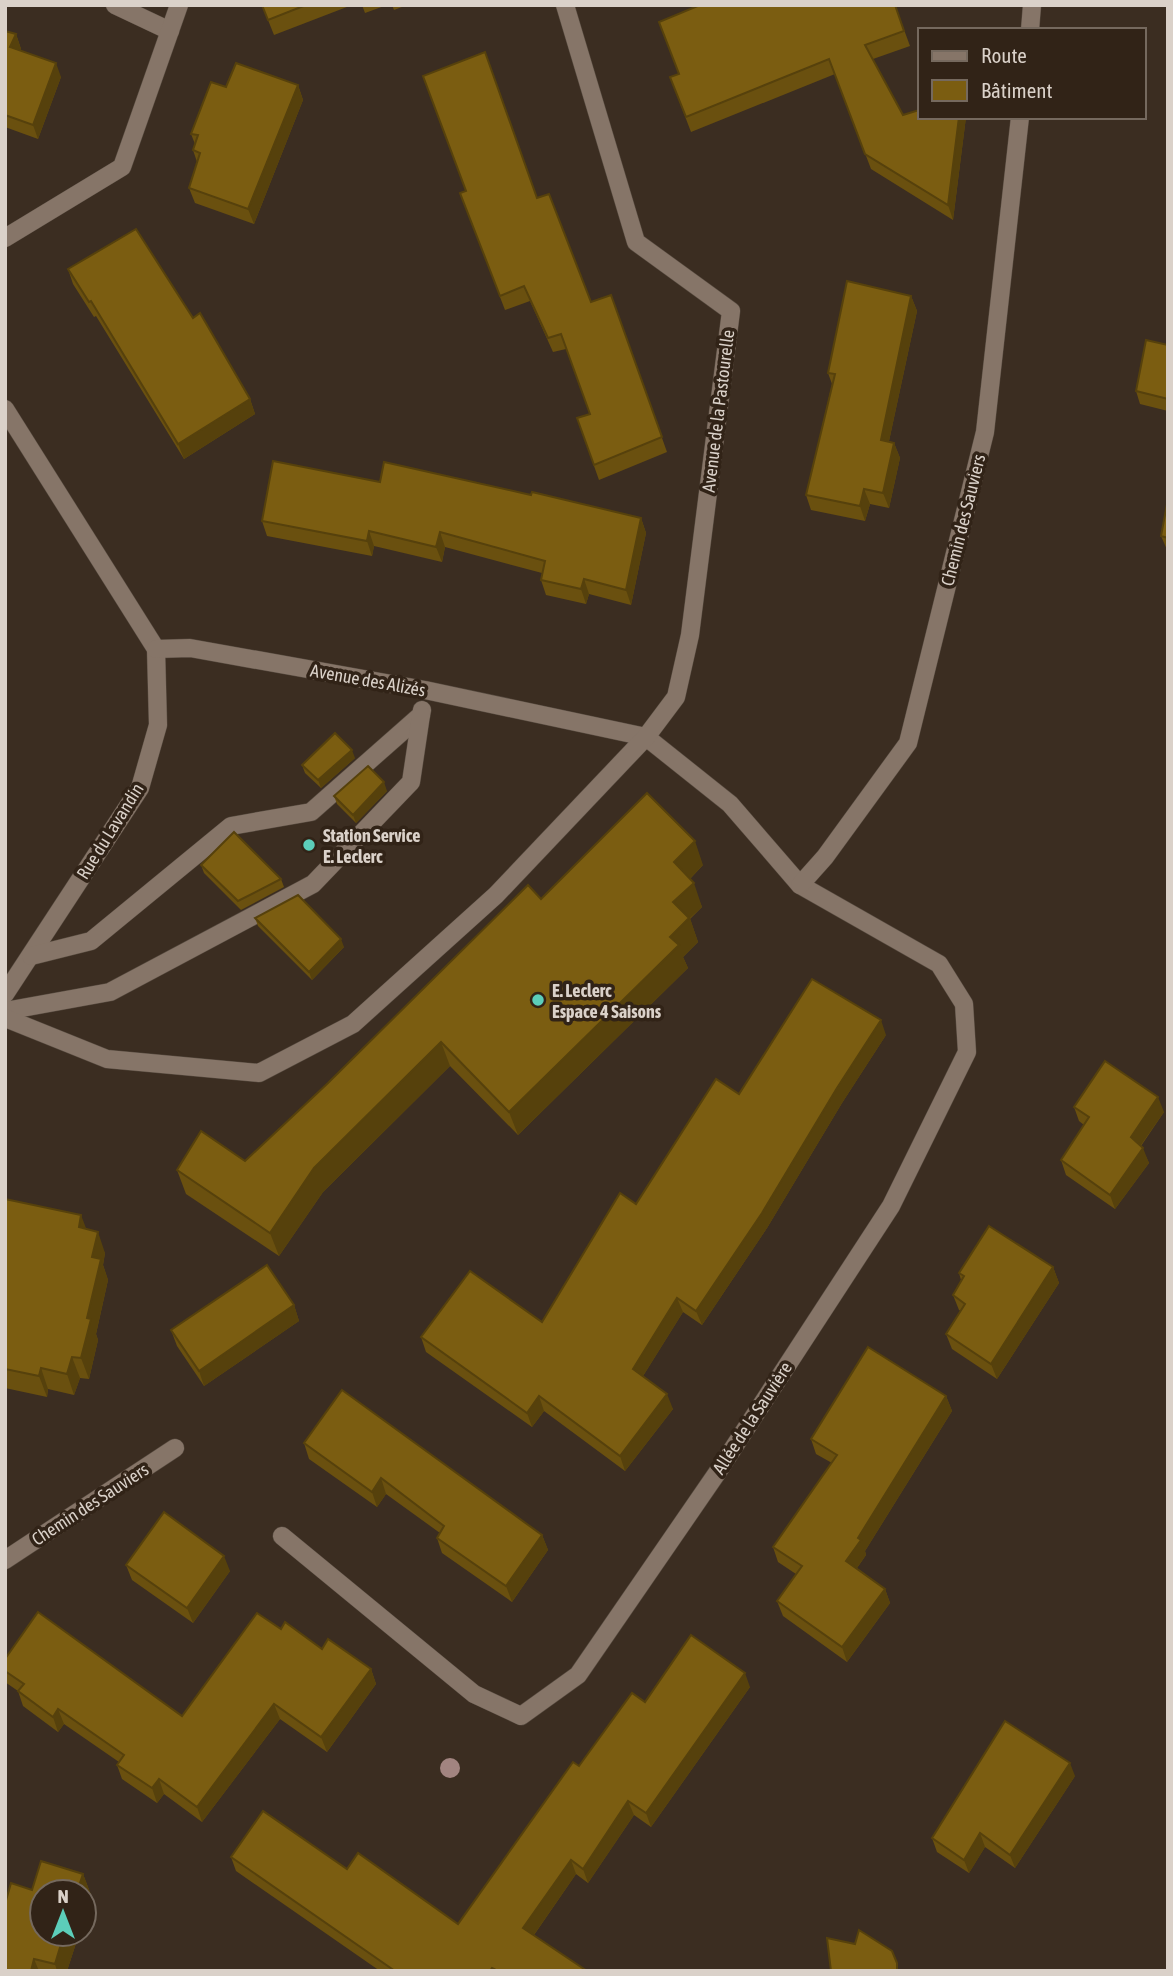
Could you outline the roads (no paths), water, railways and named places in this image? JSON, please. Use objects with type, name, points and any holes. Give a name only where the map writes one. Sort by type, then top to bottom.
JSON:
[{"type":"street","points":[[115,5],[170,31]]},
{"type":"street","points":[[5,238],[122,167],[179,5]]},
{"type":"street","name":"Avenue de la Pastourelle","points":[[565,5],[636,242],[731,311],[690,635],[676,697],[646,737]]},
{"type":"street","points":[[1030,28],[1032,5]]},
{"type":"street","name":"Chemin des Sauviers","points":[[800,885],[825,858],[908,743],[985,432],[1020,119]]},
{"type":"street","points":[[5,409],[156,649]]},
{"type":"street","name":"Avenue des Alizés","points":[[156,649],[190,648],[425,691],[646,737],[730,804],[800,885]]},
{"type":"street","name":"Rue du Lavandin","points":[[5,994],[140,788],[158,725],[156,649]]},
{"type":"street","points":[[5,1011],[110,992],[313,884],[411,782],[425,691]]},
{"type":"street","points":[[31,956],[91,941],[231,826],[311,812],[421,715]]},
{"type":"street","points":[[5,1018],[107,1059],[260,1073],[353,1024],[496,895],[646,737]]},
{"type":"street","name":"Allée de la Sauvière","points":[[282,1536],[474,1694],[509,1711],[521,1716],[578,1675],[717,1473],[891,1206],[967,1052],[964,1004],[939,964],[800,885]]},
{"type":"street","name":"Chemin des Sauviers","points":[[5,1560],[175,1448]]},
{"type":"place","name":"Station Service E. Leclerc","points":[[309,845]]},
{"type":"place","name":"E. Leclerc Espace 4 Saisons","points":[[538,1000]]}]
